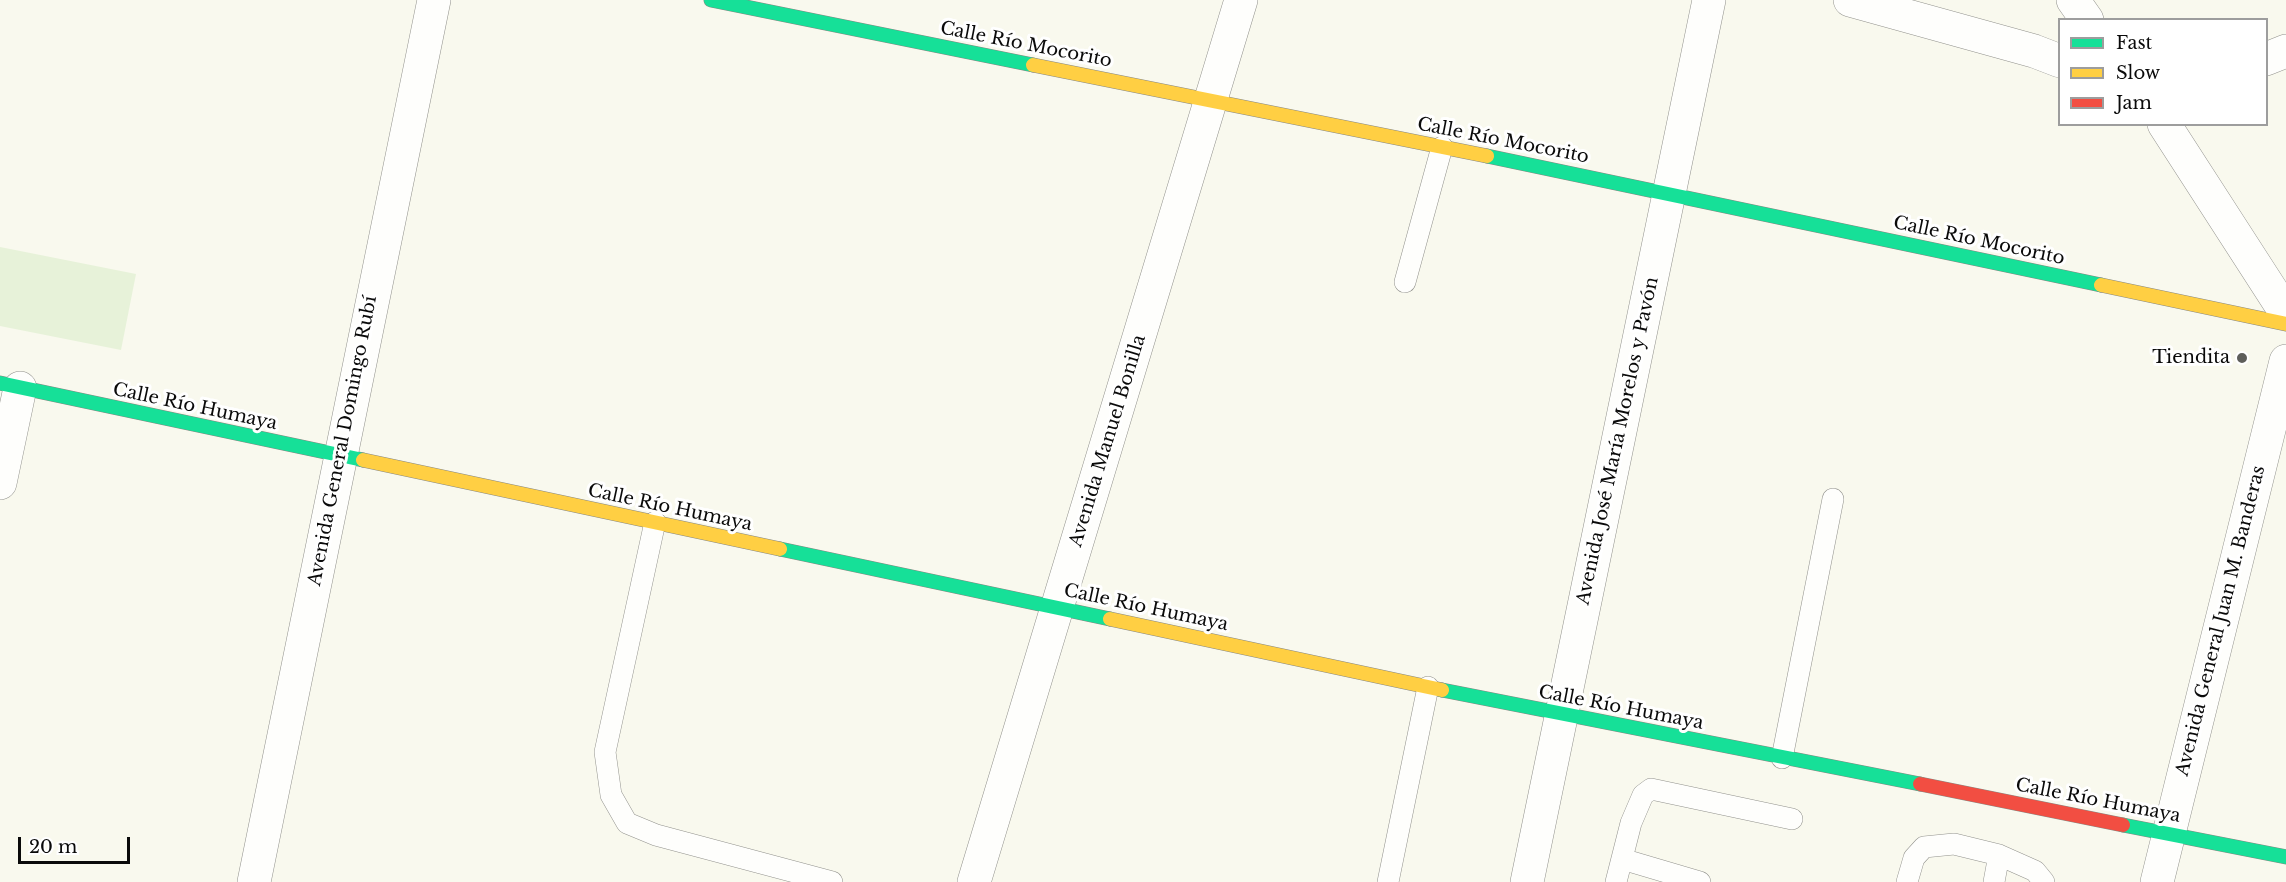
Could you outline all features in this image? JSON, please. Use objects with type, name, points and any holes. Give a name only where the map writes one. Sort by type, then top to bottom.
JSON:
[{"type":"street","name":"Avenida General Domingo Rubí","points":[[254,882],[434,0]]},
{"type":"street","name":"Calle Río Mocorito","points":[[711,0],[1669,193],[2286,324]]},
{"type":"street","name":"Avenida Manuel Bonilla","points":[[974,882],[1059,608],[1240,0]]},
{"type":"street","name":"Avenida José María Morelos y Pavón","points":[[1527,882],[1709,0]]},
{"type":"street","points":[[1850,0],[2034,51],[2058,60]]},
{"type":"street","points":[[2073,0],[2086,18]]},
{"type":"street","points":[[2268,58],[2286,51]]},
{"type":"street","points":[[2165,126],[2286,313]]},
{"type":"street","name":"Avenida General Juan M. Banderas","points":[[2157,882],[2286,361]]},
{"type":"street","name":"Calle Río Humaya","points":[[10,386],[1562,715],[2169,832],[2286,857]]},
{"type":"street","points":[[0,483],[10,386]]},
{"type":"lane","points":[[1405,282],[1442,147]]},
{"type":"lane","points":[[1782,758],[1833,499]]},
{"type":"lane","points":[[655,522],[605,752],[611,795],[627,823],[656,835],[832,882]]},
{"type":"lane","points":[[1388,882],[1428,687]]},
{"type":"lane","points":[[1616,882],[1635,813],[1643,795],[1651,789],[1792,819]]},
{"type":"lane","points":[[1907,882],[1914,858],[1924,847],[1954,844],[1999,855],[2035,871],[2044,882]]},
{"type":"lane","points":[[1994,882],[1999,855]]},
{"type":"lane","points":[[1622,859],[1700,882]]},
{"type":"green space","points":[[0,247],[136,274],[121,350],[0,326]]},
{"type":"traffic: fast","points":[[711,0],[1033,65]]},
{"type":"traffic: fast","points":[[1487,156],[2101,285]]},
{"type":"traffic: fast","points":[[0,383],[363,460]]},
{"type":"traffic: fast","points":[[780,549],[1110,619]]},
{"type":"traffic: fast","points":[[1442,690],[1920,784]]},
{"type":"traffic: fast","points":[[2123,825],[2286,857]]},
{"type":"traffic: slow","points":[[1033,65],[1487,156]]},
{"type":"traffic: slow","points":[[2101,285],[2286,324]]},
{"type":"traffic: slow","points":[[363,460],[780,549]]},
{"type":"traffic: slow","points":[[1110,619],[1442,690]]},
{"type":"traffic: jam","points":[[1920,784],[2123,825]]},
{"type":"place","name":"Tiendita","points":[[2242,358]]}]
